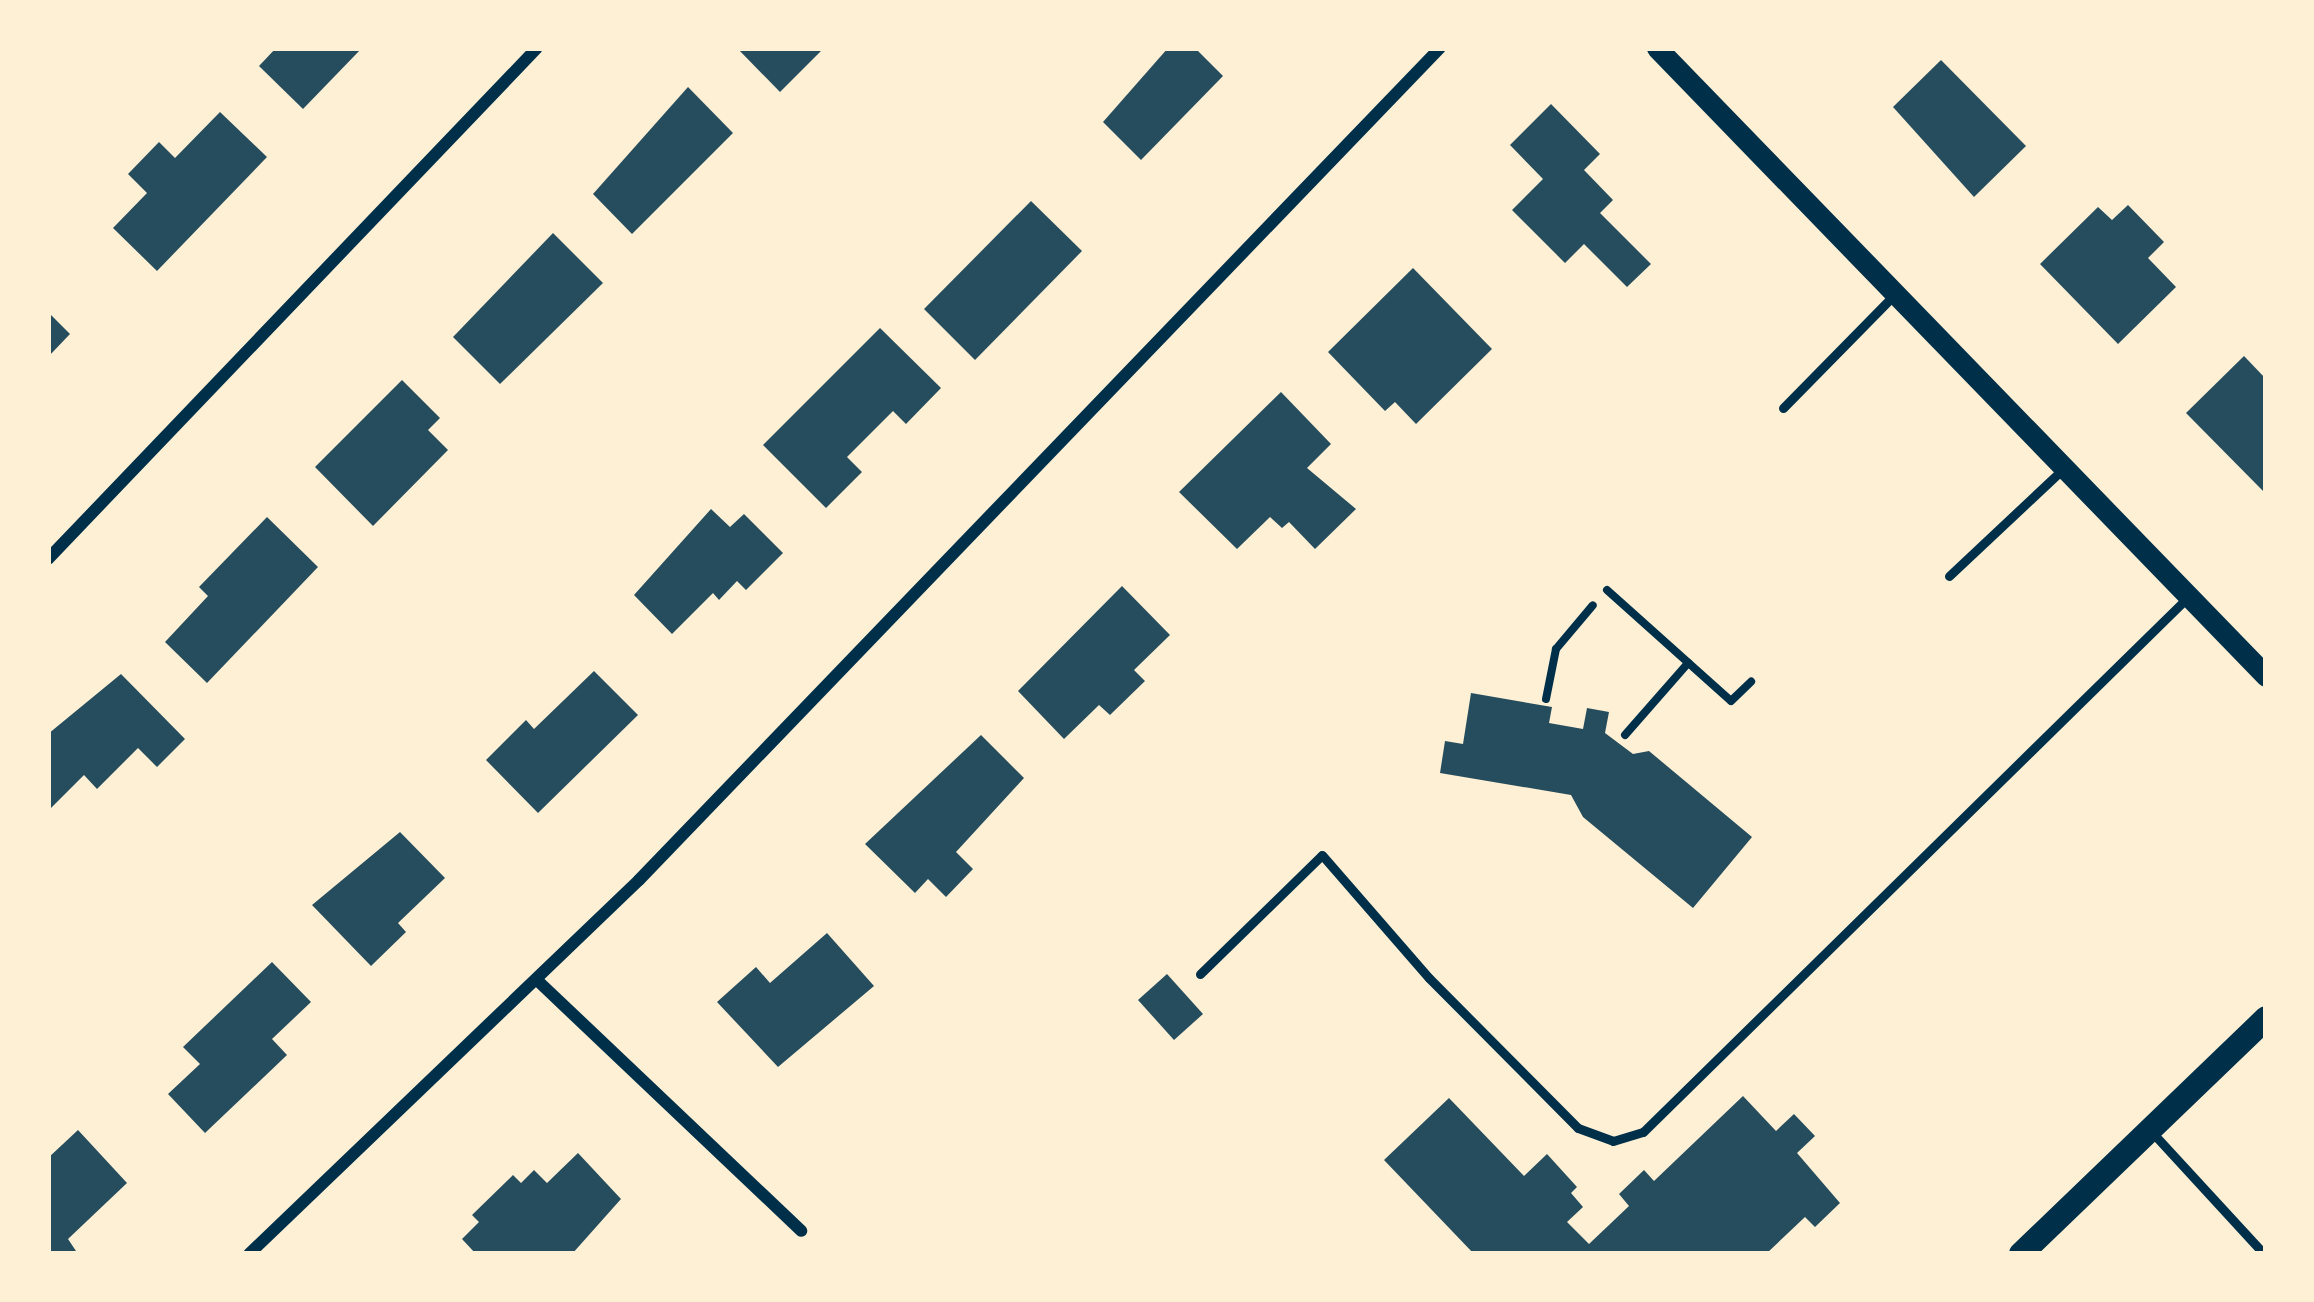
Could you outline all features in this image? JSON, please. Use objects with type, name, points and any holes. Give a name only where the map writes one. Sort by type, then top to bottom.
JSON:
[{"type":"main road","points":[[2021,1254],[2266,1018]]},
{"type":"street","points":[[48,559],[537,48]]},
{"type":"street","points":[[249,1254],[538,981],[1440,48]]},
{"type":"street","points":[[1658,48],[2266,676]]},
{"type":"street","points":[[538,981],[801,1231]]},
{"type":"lane","points":[[1784,408],[1895,293]]},
{"type":"lane","points":[[1949,576],[2064,468]]},
{"type":"lane","points":[[1200,974],[1322,855],[1429,978],[1578,1128],[1612,1141],[1643,1132],[2188,596]]},
{"type":"lane","points":[[2148,1129],[2264,1254]]},
{"type":"path","points":[[1607,590],[1731,701],[1751,682]]},
{"type":"path","points":[[1546,699],[1556,649],[1593,605]]},
{"type":"path","points":[[1625,735],[1688,663]]},
{"type":"building","points":[[276,48],[362,48],[303,109],[259,66]]},
{"type":"building","points":[[737,48],[824,48],[780,92]]},
{"type":"building","points":[[1168,48],[1195,48],[1223,76],[1141,160],[1103,122]]},
{"type":"building","points":[[1941,60],[2026,146],[1974,197],[1893,107]]},
{"type":"building","points":[[688,87],[733,133],[632,234],[593,194]]},
{"type":"building","points":[[1551,104],[1600,154],[1584,170],[1613,200],[1600,213],[1651,264],[1627,287],[1584,244],[1565,263],[1512,210],[1543,179],[1510,145]]},
{"type":"building","points":[[220,112],[267,157],[157,271],[113,228],[147,193],[128,174],[159,142],[175,158]]},
{"type":"building","points":[[1031,201],[1082,251],[975,360],[924,309]]},
{"type":"building","points":[[2128,205],[2164,242],[2148,258],[2176,287],[2118,344],[2040,264],[2098,207],[2112,220]]},
{"type":"building","points":[[553,233],[603,283],[500,384],[453,337]]},
{"type":"building","points":[[1413,268],[1492,349],[1416,424],[1395,402],[1385,411],[1328,352]]},
{"type":"building","points":[[48,312],[70,334],[48,357]]},
{"type":"building","points":[[880,328],[941,388],[906,424],[893,411],[847,457],[862,472],[826,508],[763,445]]},
{"type":"building","points":[[2244,356],[2266,379],[2266,494],[2186,413]]},
{"type":"building","points":[[402,380],[440,418],[428,430],[448,450],[373,526],[315,467]]},
{"type":"building","points":[[1281,392],[1331,444],[1307,468],[1356,509],[1315,549],[1289,522],[1282,528],[1270,517],[1237,549],[1179,492]]},
{"type":"building","points":[[711,509],[730,527],[744,514],[783,553],[746,590],[737,581],[719,600],[713,593],[672,634],[634,595]]},
{"type":"building","points":[[267,517],[318,567],[207,683],[165,642],[208,596],[199,587]]},
{"type":"building","points":[[1122,586],[1170,635],[1134,670],[1145,681],[1110,715],[1099,705],[1064,739],[1018,691]]},
{"type":"building","points":[[594,671],[638,715],[538,813],[486,760],[526,720],[534,729]]},
{"type":"building","points":[[121,674],[185,739],[157,767],[138,748],[97,789],[84,775],[51,808],[48,734]]},
{"type":"building","points":[[1471,693],[1552,707],[1549,723],[1583,729],[1587,708],[1609,712],[1605,733],[1633,754],[1649,751],[1752,837],[1693,908],[1583,817],[1571,795],[1440,773],[1445,741],[1463,744]]},
{"type":"building","points":[[981,735],[1024,778],[956,852],[973,869],[946,897],[928,879],[915,893],[865,844]]},
{"type":"building","points":[[400,832],[445,878],[398,923],[406,932],[371,966],[312,905]]},
{"type":"building","points":[[827,933],[874,986],[778,1067],[717,1002],[756,967],[770,983]]},
{"type":"building","points":[[272,962],[311,1002],[272,1039],[287,1055],[205,1133],[168,1094],[200,1064],[183,1047]]},
{"type":"building","points":[[1167,974],[1203,1014],[1174,1040],[1138,1000]]},
{"type":"building","points":[[1743,1096],[1776,1131],[1794,1114],[1815,1136],[1797,1153],[1840,1203],[1815,1227],[1805,1217],[1766,1254],[1474,1254],[1384,1160],[1449,1098],[1524,1176],[1547,1154],[1577,1187],[1571,1193],[1583,1207],[1567,1222],[1589,1244],[1629,1206],[1619,1194],[1644,1170],[1654,1181]]},
{"type":"building","points":[[78,1130],[127,1183],[68,1239],[78,1254],[48,1254],[48,1158]]},
{"type":"building","points":[[578,1153],[621,1199],[572,1254],[476,1254],[462,1239],[479,1222],[472,1215],[513,1175],[521,1183],[534,1170],[547,1183]]}]
